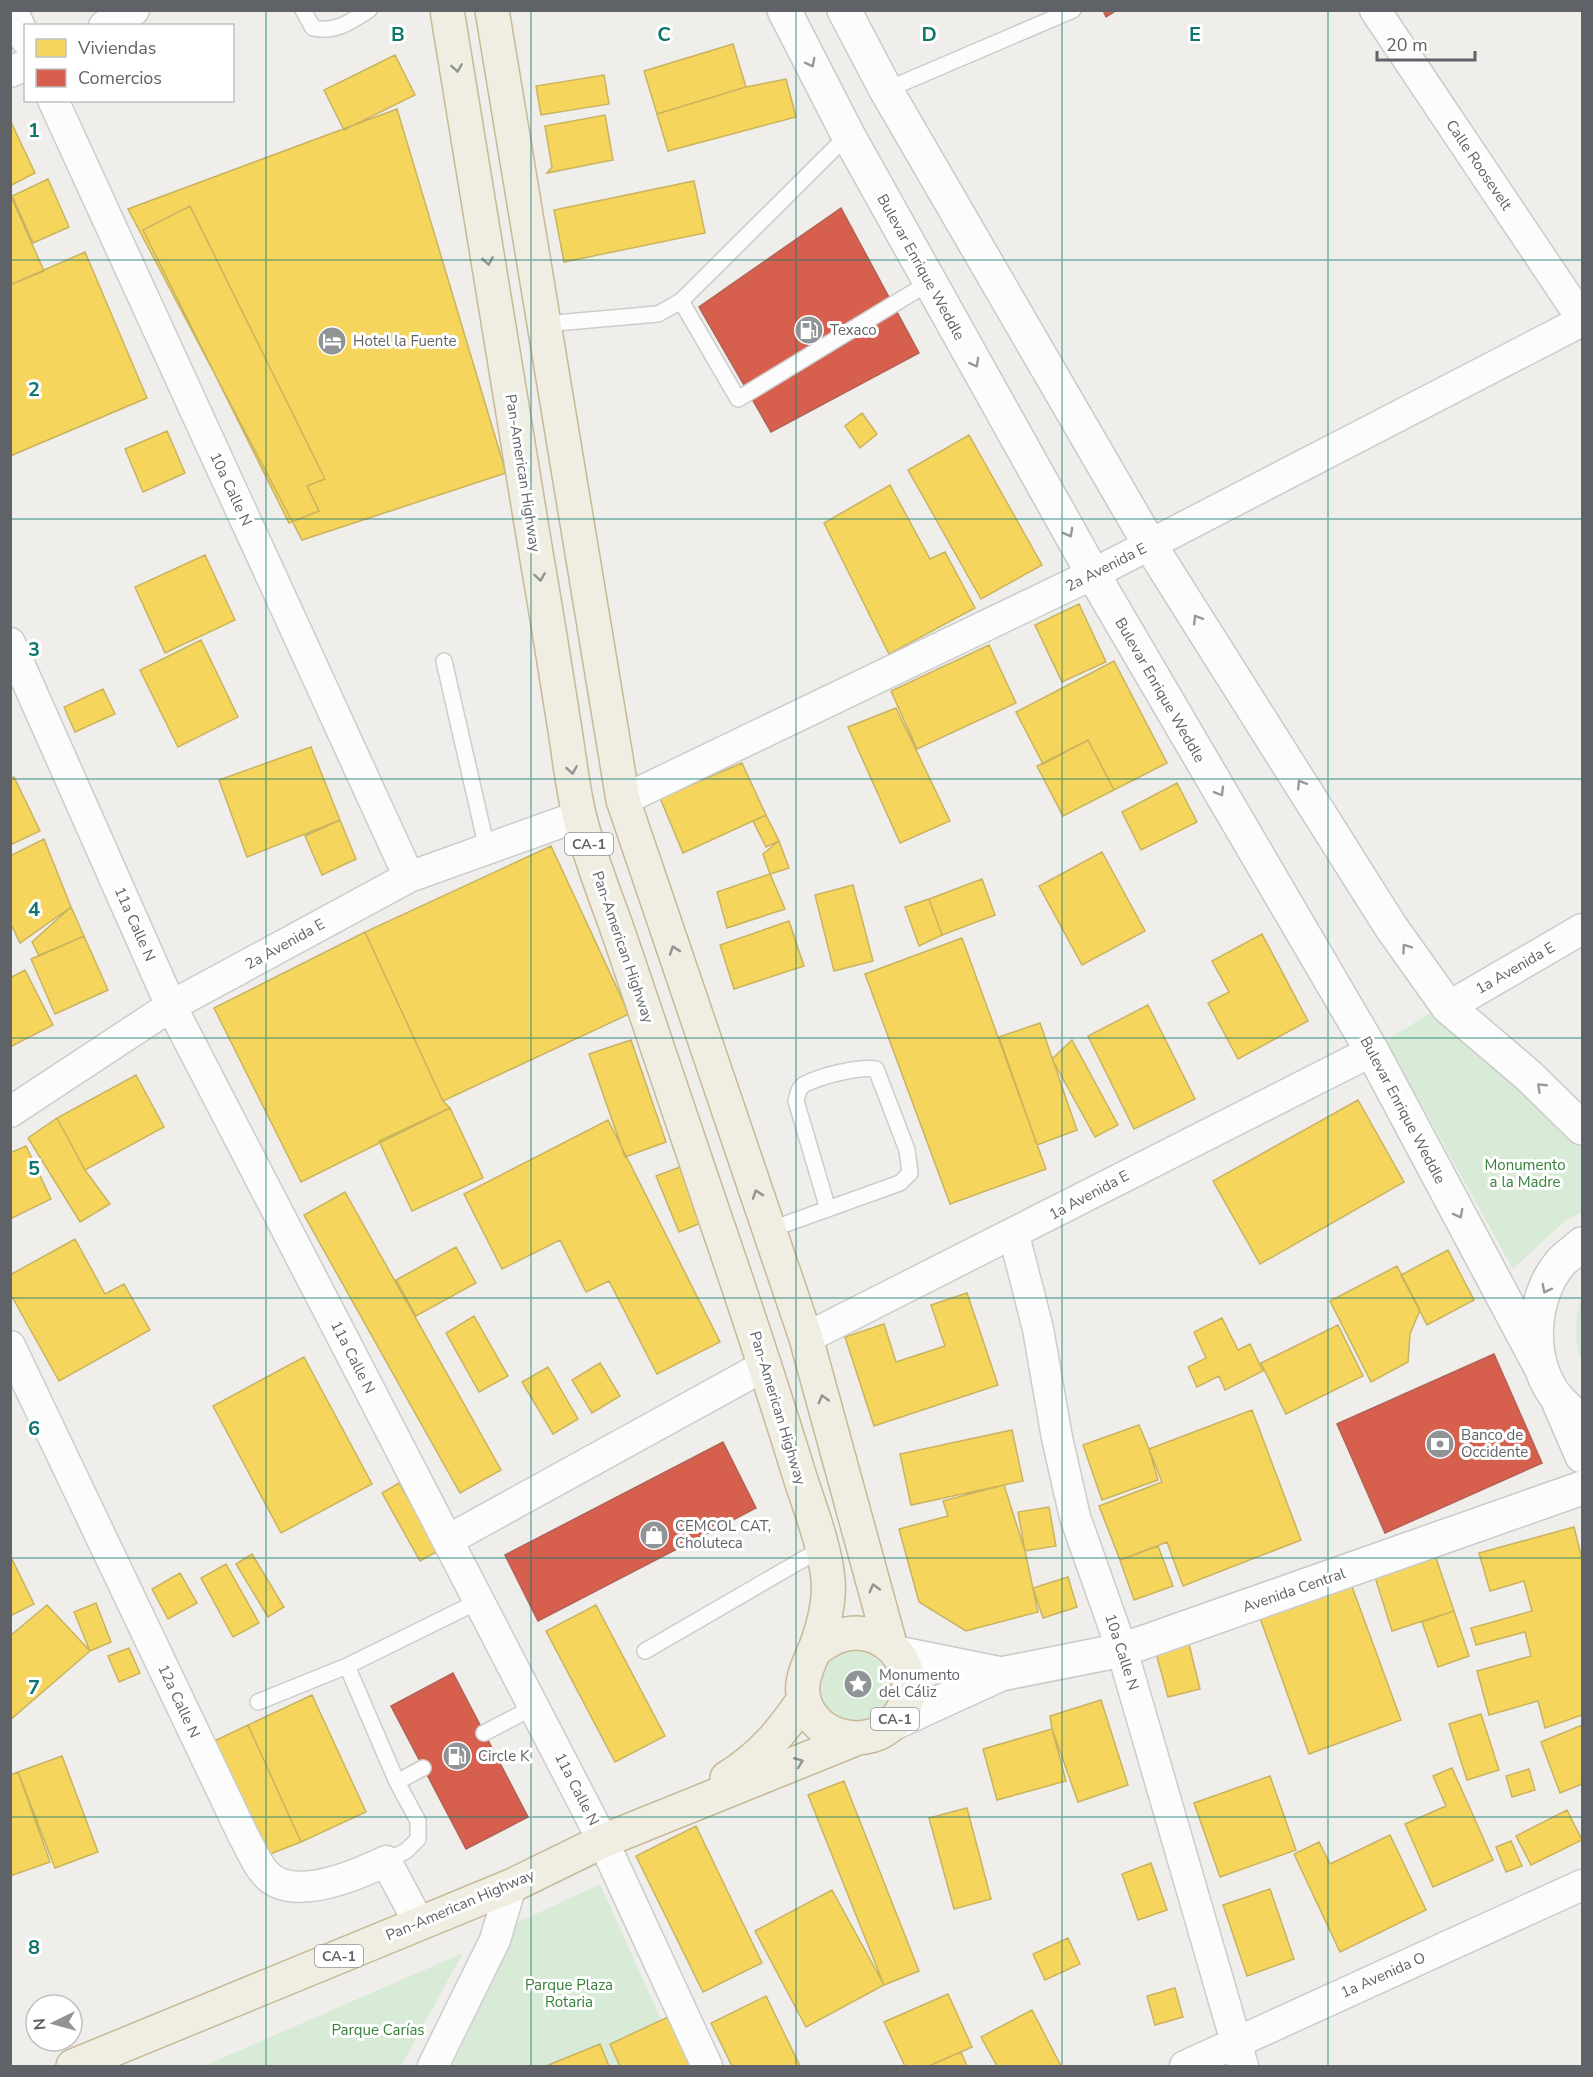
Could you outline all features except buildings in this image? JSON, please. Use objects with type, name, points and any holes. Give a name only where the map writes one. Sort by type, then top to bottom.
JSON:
[{"type":"highway","name":"Pan-American Highway","points":[[447,10],[579,816],[766,1365],[821,1549],[828,1581],[825,1613],[814,1651]]},
{"type":"highway","name":"CA-1","points":[[492,10],[623,800],[806,1338],[894,1648],[906,1670],[908,1689],[903,1708],[892,1724],[876,1734],[858,1738],[841,1736],[824,1729],[812,1716],[804,1700],[802,1683],[806,1666],[814,1651]]},
{"type":"highway","points":[[646,1012],[689,996]]},
{"type":"highway","points":[[814,1651],[827,1640],[842,1633],[859,1631],[875,1636],[894,1648]]},
{"type":"highway","name":"Pan-American Highway","points":[[647,1824],[751,1764],[783,1730],[804,1700]]},
{"type":"highway","name":"Pan-American Highway","points":[[73,2067],[512,1886],[603,1841],[858,1738]]},
{"type":"street","points":[[12,10],[24,36]]},
{"type":"street","points":[[108,24],[134,10]]},
{"type":"street","name":"Bulevar Enrique Weddle","points":[[784,10],[848,135],[1093,574],[1372,1051],[1557,1399]]},
{"type":"street","points":[[844,10],[886,90],[1150,545],[1391,927],[1448,1007],[1529,1076],[1582,1128]]},
{"type":"street","name":"Calle Roosevelt","points":[[1375,10],[1582,320]]},
{"type":"street","points":[[10,72],[24,65]]},
{"type":"street","name":"10a Calle N","points":[[54,102],[409,877]]},
{"type":"street","name":"2a Avenida E","points":[[623,800],[1093,574],[1582,320]]},
{"type":"street","name":"11a Calle N","points":[[10,643],[171,1006],[603,1841],[707,2067]]},
{"type":"street","name":"2a Avenida E","points":[[10,1112],[171,1006],[409,877],[579,816]]},
{"type":"street","name":"1a Avenida E","points":[[1448,1007],[1582,929]]},
{"type":"street","name":"1a Avenida E","points":[[806,1338],[1372,1051]]},
{"type":"street","name":"10a Calle N","points":[[1014,1234],[1038,1329],[1057,1438],[1075,1517],[1122,1650],[1241,2054]]},
{"type":"street","points":[[1540,1366],[1536,1330],[1542,1294],[1561,1263],[1582,1244]]},
{"type":"street","name":"12a Calle N","points":[[10,1346],[244,1837],[265,1873],[276,1882],[290,1887],[345,1880],[386,1861]]},
{"type":"street","points":[[448,1540],[766,1365]]},
{"type":"street","points":[[1557,1399],[1582,1422]]},
{"type":"street","points":[[1557,1399],[1582,1456]]},
{"type":"street","name":"Avenida Central","points":[[892,1724],[1001,1674],[1122,1650],[1582,1488]]},
{"type":"street","name":"Avenida Central","points":[[894,1648],[1001,1674]]},
{"type":"street","points":[[386,1861],[419,1923]]},
{"type":"street","name":"1a Avenida O","points":[[1185,2067],[1241,2054],[1582,1885]]},
{"type":"street","points":[[433,2067],[495,1940],[512,1886]]},
{"type":"lane","points":[[303,10],[313,28],[327,31],[343,27],[369,10]]},
{"type":"lane","points":[[886,90],[1073,10]]},
{"type":"lane","points":[[544,324],[658,314],[681,301],[848,135]]},
{"type":"lane","points":[[681,301],[738,399],[930,282]]},
{"type":"lane","points":[[444,661],[487,849]]},
{"type":"lane","points":[[769,1230],[828,1209],[900,1183],[910,1173],[907,1150],[876,1069],[864,1067],[849,1071],[804,1084],[798,1090],[796,1101],[828,1209]]},
{"type":"lane","points":[[645,1652],[821,1549]]},
{"type":"lane","points":[[258,1702],[347,1666],[479,1601]]},
{"type":"lane","points":[[347,1666],[397,1782],[418,1821],[418,1839],[406,1851],[386,1861]]},
{"type":"lane","points":[[484,1733],[534,1707]]},
{"type":"lane","points":[[397,1782],[423,1768]]},
{"type":"green space","name":"Monumento a la Madre","points":[[1433,1011],[1582,1148],[1582,1212],[1566,1220],[1513,1269],[1386,1041]]},
{"type":"green space","points":[[1582,1298],[1582,1361],[1577,1345],[1576,1330],[1577,1314]]},
{"type":"green space","points":[[871,1645],[897,1674],[887,1711],[865,1724],[838,1720],[819,1701],[817,1673],[832,1651]]},
{"type":"green space","name":"Parque Plaza Rotaria","points":[[600,1884],[672,2044],[620,2066],[452,2066],[512,1942],[506,1928]]},
{"type":"green space","name":"Parque Carías","points":[[463,1953],[401,2066],[204,2066]]},
{"type":"place","name":"Texaco","points":[[809,330]]},
{"type":"place","name":"Hotel la Fuente","points":[[332,341]]},
{"type":"place","name":"Banco de Occidente","points":[[1440,1444]]},
{"type":"place","name":"CEMCOL CAT, Choluteca","points":[[654,1535]]},
{"type":"place","name":"Monumento del Cáliz","points":[[858,1684]]},
{"type":"place","name":"Circle K","points":[[457,1756]]}]
